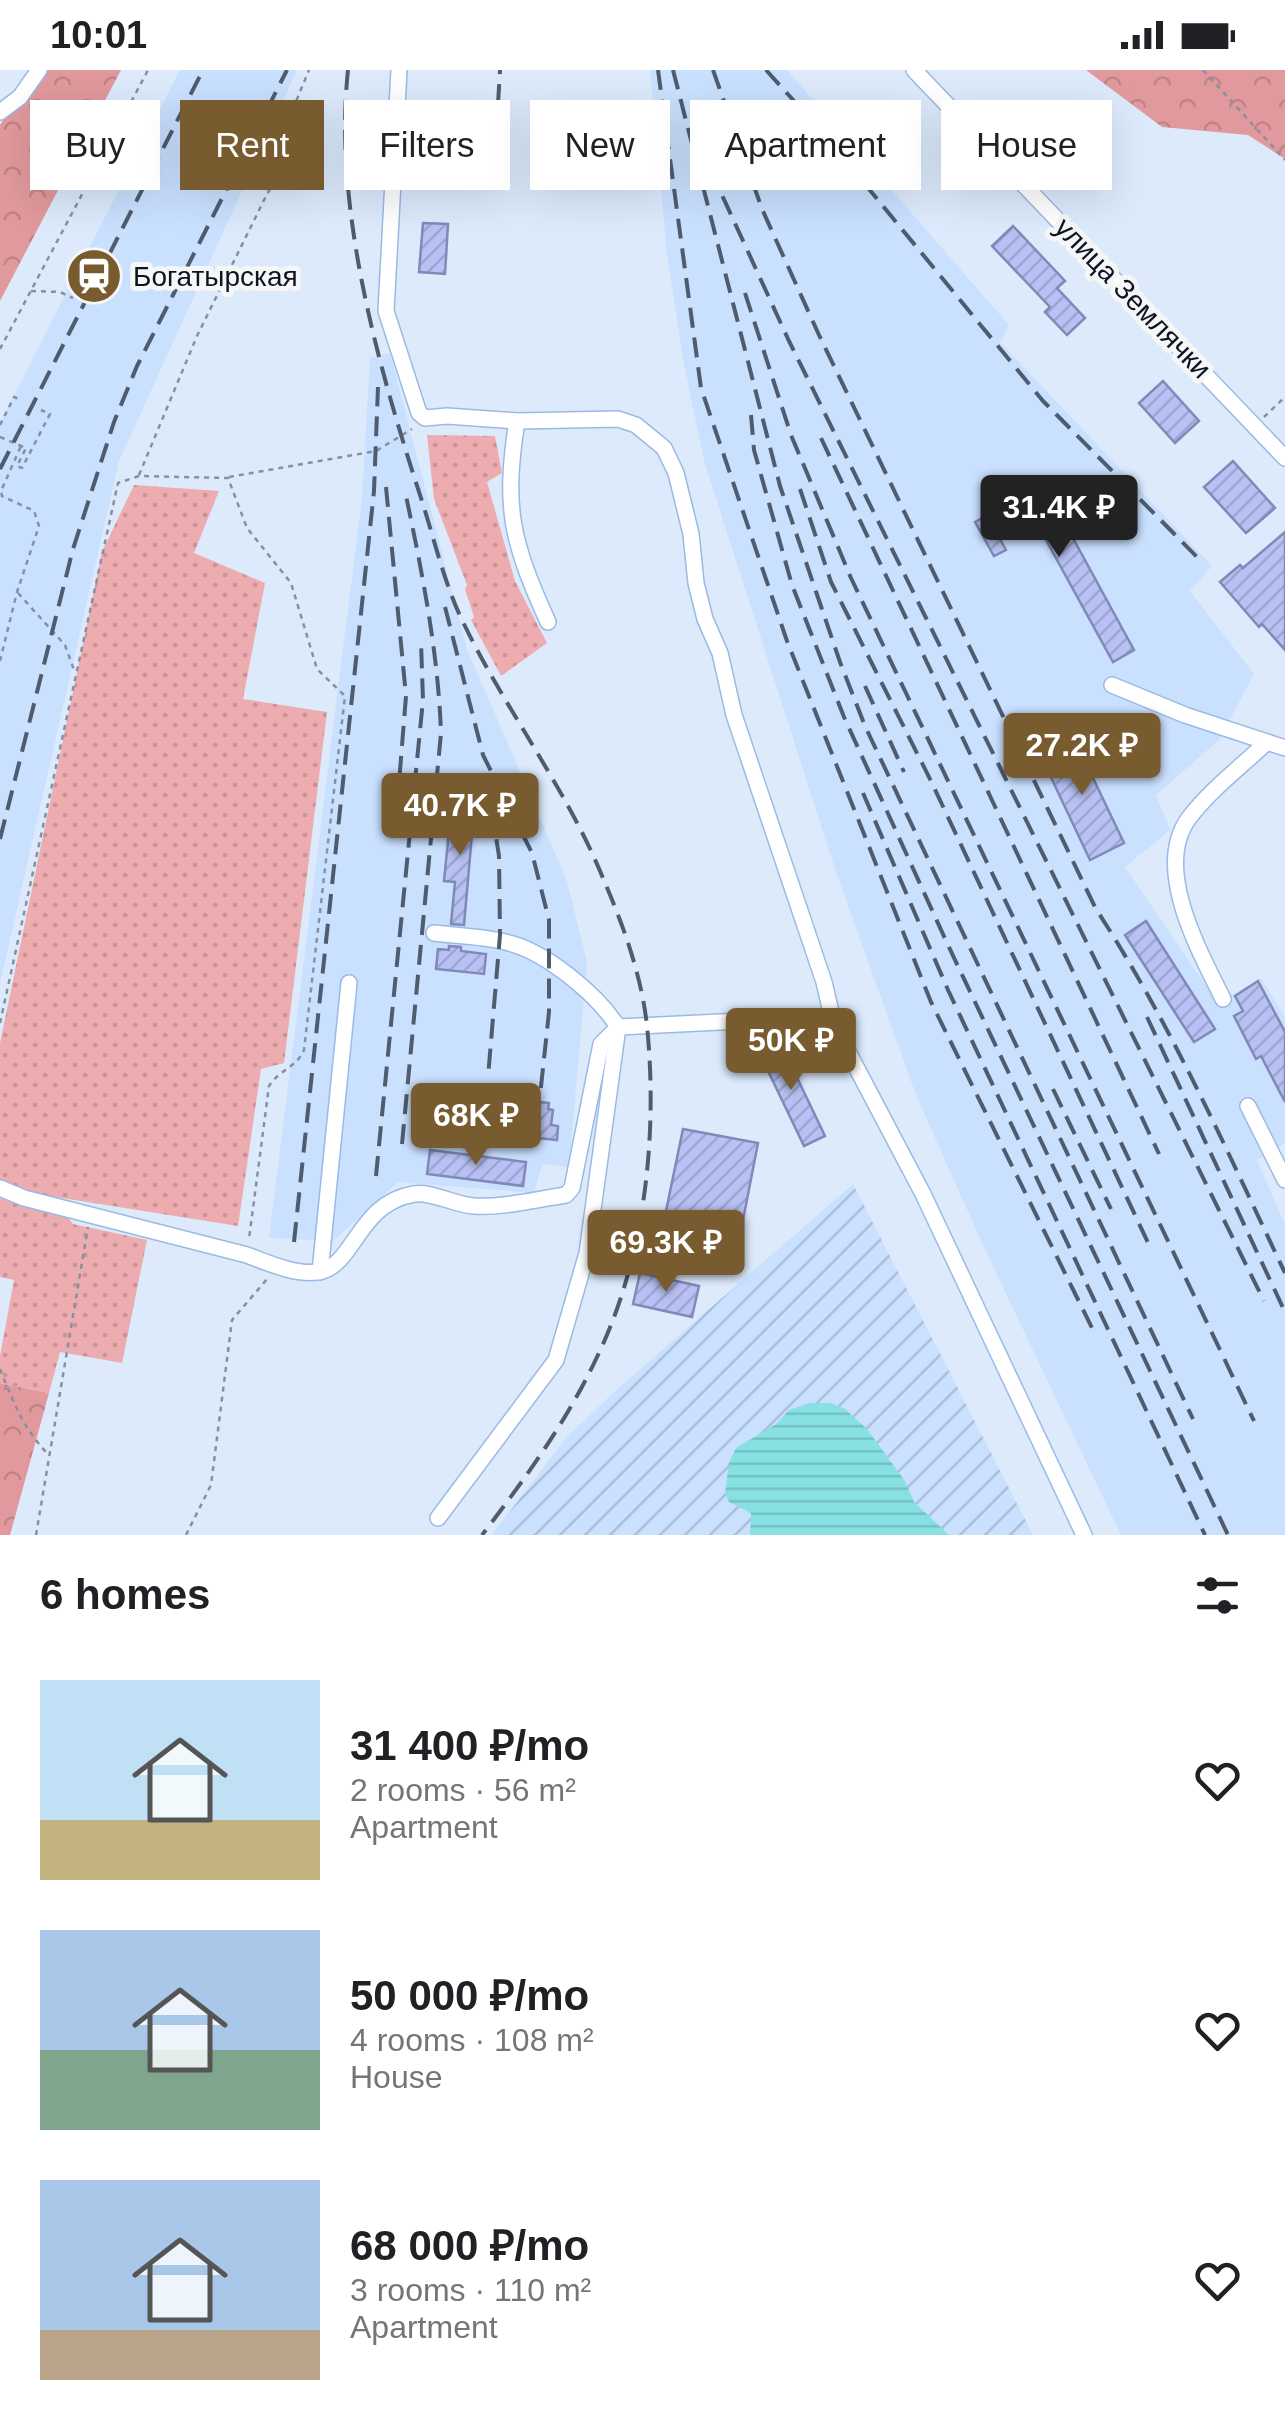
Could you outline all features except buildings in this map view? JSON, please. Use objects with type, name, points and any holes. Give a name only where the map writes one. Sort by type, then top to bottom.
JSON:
[{"type":"street","points":[[0,112],[20,97],[39,70]]},
{"type":"street","points":[[399,70],[386,311],[420,414],[425,418],[516,421],[618,419],[636,425],[664,448],[676,473],[692,534],[696,584],[704,619],[720,653],[734,715],[824,982],[834,1026],[923,1194],[1084,1535]]},
{"type":"street","name":"улица Землячки","points":[[914,70],[1285,458]]},
{"type":"street","points":[[516,421],[509,506],[521,562],[548,622]]},
{"type":"street","points":[[1112,685],[1185,716],[1285,748]]},
{"type":"street","points":[[1223,999],[1186,922],[1176,842],[1189,818],[1267,742]]},
{"type":"street","points":[[434,933],[507,942],[533,952],[591,994],[618,1027],[587,1252],[556,1360],[438,1518]]},
{"type":"street","points":[[320,1272],[349,983]]},
{"type":"street","points":[[0,1188],[282,1268],[320,1272],[340,1260],[357,1232],[384,1204],[416,1193],[476,1206],[566,1195],[572,1188],[602,1044],[618,1027],[760,1020],[834,1026]]},
{"type":"street","points":[[1248,1106],[1285,1180]]},
{"type":"path","points":[[0,349],[148,70]]},
{"type":"path","points":[[138,476],[197,336],[280,173],[278,145],[309,70]]},
{"type":"path","points":[[1203,70],[1285,160]]},
{"type":"path","points":[[32,291],[60,292],[73,298]]},
{"type":"path","points":[[0,425],[14,397],[21,400]]},
{"type":"path","points":[[1255,425],[1285,397]]},
{"type":"path","points":[[0,438],[26,448],[17,466],[22,468],[50,414],[40,410]]},
{"type":"path","points":[[0,1023],[118,484],[138,476],[228,478],[383,449],[425,418]]},
{"type":"path","points":[[0,661],[38,526],[34,511],[2,496],[21,446]]},
{"type":"path","points":[[228,478],[247,528],[291,583],[317,669],[345,696],[304,1050],[299,1062],[278,1074],[270,1086],[247,1255]]},
{"type":"path","points":[[17,592],[65,645],[75,673]]},
{"type":"path","points":[[36,1535],[90,1216]]},
{"type":"path","points":[[186,1535],[211,1486],[232,1320],[260,1284],[282,1268]]},
{"type":"path","points":[[0,1369],[18,1416],[50,1456]]},
{"type":"shaded area","points":[[180,70],[297,70],[283,100],[180,100],[180,190],[242,190],[119,461],[0,983],[0,423],[119,190],[160,190],[160,109]]},
{"type":"shaded area","points":[[650,70],[787,70],[813,100],[690,100],[690,190],[891,190],[1009,325],[1000,342],[1212,566],[1190,591],[1254,674],[1219,740],[1156,795],[1170,830],[1125,867],[1218,1004],[1261,978],[1285,1018],[1285,1143],[1257,1160],[1285,1225],[1285,1535],[1121,1535],[916,1095],[835,869],[704,461],[667,255],[661,190],[670,190],[670,100],[653,100]]},
{"type":"shaded area","points":[[390,353],[467,649],[567,881],[587,963],[569,1167],[542,1164],[534,1193],[398,1182],[333,1241],[269,1238],[362,498],[370,358]]},
{"type":"shaded area","points":[[427,435],[495,436],[502,473],[487,482],[515,581],[547,643],[501,676],[471,620],[474,617],[467,585],[434,499]]},
{"type":"shaded area","points":[[134,485],[219,491],[194,553],[265,583],[243,699],[327,712],[284,1063],[261,1069],[238,1226],[43,1195],[0,1181],[0,1043],[102,552]]},
{"type":"shaded area","points":[[853,1184],[1033,1535],[492,1535],[565,1439]]},
{"type":"shaded area","points":[[0,1198],[66,1215],[73,1224],[147,1240],[122,1363],[60,1352],[49,1393],[0,1383],[0,1356],[14,1280],[0,1277]]},
{"type":"shaded area","points":[[809,1403],[831,1403],[845,1409],[867,1429],[905,1481],[914,1502],[949,1535],[750,1535],[751,1513],[729,1502],[725,1493],[729,1463],[736,1448],[776,1424],[789,1410]]},
{"type":"green space","points":[[33,70],[121,70],[105,100],[30,100],[30,190],[58,190],[0,301],[0,125]]},
{"type":"green space","points":[[1086,70],[1285,70],[1285,159],[1248,135],[1162,127]]},
{"type":"green space","points":[[0,1383],[49,1393],[10,1535],[0,1535]]},
{"type":"railway","points":[[0,469],[203,70]]},
{"type":"railway","points":[[0,839],[73,549],[114,422],[137,366],[287,70]]},
{"type":"railway","points":[[348,70],[347,178],[363,288],[390,398],[440,562],[479,653],[590,849],[631,953],[647,1026],[649,1153],[627,1279],[597,1357],[559,1427],[482,1535]]},
{"type":"railway","points":[[498,100],[500,70]]},
{"type":"railway","points":[[658,70],[701,388],[787,641],[931,1002],[1096,1336]]},
{"type":"railway","points":[[673,70],[780,486],[840,662],[865,726],[1193,1419]]},
{"type":"railway","points":[[713,70],[762,209],[819,335],[1096,909],[1173,1042],[1285,1273]]},
{"type":"railway","points":[[766,70],[823,133],[1043,401],[1200,560]]},
{"type":"railway","points":[[720,190],[789,341],[1264,1301]]},
{"type":"railway","points":[[745,293],[791,435],[851,578],[1254,1421]]},
{"type":"railway","points":[[294,1242],[374,491],[378,387]]},
{"type":"railway","points":[[751,415],[754,450],[792,585],[844,717],[1228,1535]]},
{"type":"railway","points":[[821,438],[1159,1154]]},
{"type":"railway","points":[[386,487],[406,696],[396,820]]},
{"type":"railway","points":[[800,489],[831,582],[931,781],[1151,1249]]},
{"type":"railway","points":[[402,1144],[441,733],[433,641],[405,491]]},
{"type":"railway","points":[[445,607],[483,755],[532,853],[549,920],[549,1012],[540,1096]]},
{"type":"railway","points":[[376,1176],[423,700],[421,642]]},
{"type":"railway","points":[[865,686],[904,772]]},
{"type":"railway","points":[[487,780],[499,856],[500,935],[488,1077]]},
{"type":"railway","points":[[863,793],[948,990],[1205,1535]]},
{"type":"railway","points":[[1147,1017],[1285,1312]]},
{"type":"railway","points":[[1053,1089],[1111,1209]]},
{"type":"place","name":"Богатырская","points":[[94,276]]}]
